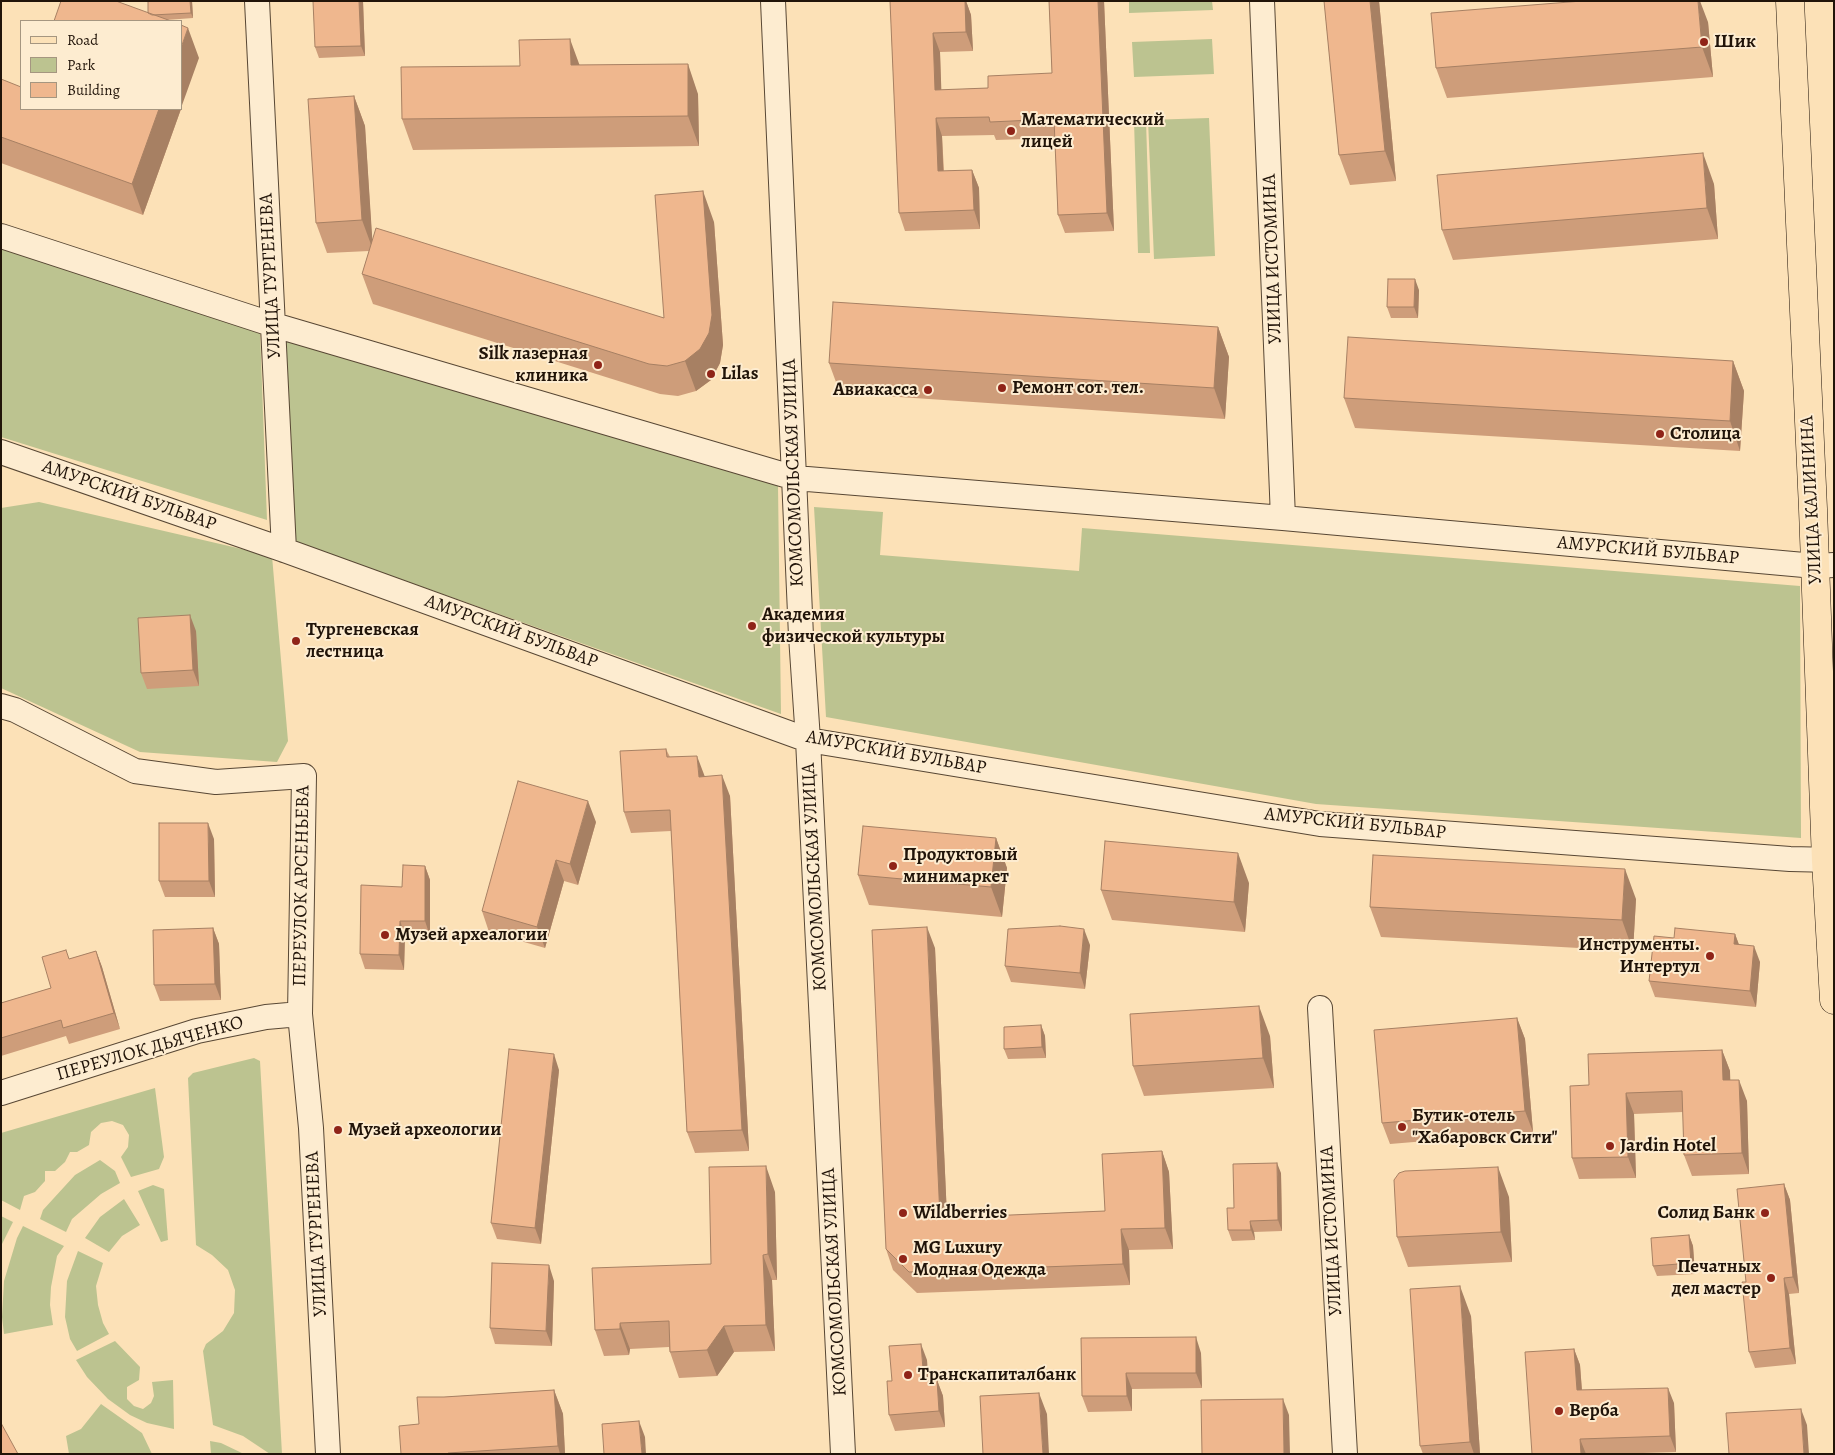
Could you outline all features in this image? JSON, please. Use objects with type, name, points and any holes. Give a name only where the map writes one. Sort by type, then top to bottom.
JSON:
[{"type":"main road","name":"УЛИЦА КАЛИНИНА","points":[[1790,1],[1824,566],[1834,1000]]},
{"type":"street","name":"УЛИЦА ТУРГЕНЕВА","points":[[257,1],[284,550]]},
{"type":"street","name":"КОМСОМОЛЬСКАЯ УЛИЦА","points":[[773,1],[802,636],[844,1454]]},
{"type":"street","name":"УЛИЦА ИСТОМИНА","points":[[1262,1],[1283,518]]},
{"type":"street","name":"АМУРСКИЙ БУЛЬВАР","points":[[1,236],[274,325],[795,478],[1283,518],[1824,566]]},
{"type":"street","name":"АМУРСКИЙ БУЛЬВАР","points":[[1,452],[284,550],[808,740],[1320,824],[1830,861]]},
{"type":"street","name":"ПЕРЕУЛОК АРСЕНЬЕВА","points":[[1,706],[15,710],[135,771],[216,782],[304,776],[300,1014]]},
{"type":"street","name":"УЛИЦА ИСТОМИНА","points":[[1320,1008],[1344,1454]]},
{"type":"street","name":"УЛИЦА ТУРГЕНЕВА","points":[[300,1014],[311,1128],[328,1454]]},
{"type":"street","name":"ПЕРЕУЛОК ДЬЯЧЕНКО","points":[[1,1093],[197,1031],[266,1017],[300,1014]]},
{"type":"green space","points":[[1129,1],[1212,1],[1213,10],[1129,13]]},
{"type":"green space","points":[[1212,39],[1214,74],[1134,77],[1132,42]]},
{"type":"green space","points":[[1209,118],[1215,256],[1154,259],[1148,120]]},
{"type":"green space","points":[[1146,120],[1150,253],[1138,253],[1134,121]]},
{"type":"green space","points":[[1,245],[260,331],[267,520],[1,437]]},
{"type":"green space","points":[[286,339],[778,486],[781,714],[293,541]]},
{"type":"green space","points":[[39,502],[272,556],[288,741],[277,762],[140,752],[1,688],[1,508]]},
{"type":"green space","points":[[814,507],[883,512],[880,555],[1079,571],[1082,528],[1800,586],[1801,838],[1316,804],[826,717]]},
{"type":"green space","points":[[254,1058],[260,1061],[282,1454],[270,1454],[243,1436],[213,1425],[203,1351],[206,1344],[223,1331],[234,1313],[235,1290],[228,1270],[212,1255],[196,1245],[188,1078],[193,1073]]},
{"type":"green space","points":[[155,1088],[164,1157],[159,1169],[131,1177],[121,1157],[128,1147],[129,1135],[123,1125],[112,1121],[101,1123],[91,1132],[89,1145],[77,1152],[70,1152],[65,1162],[55,1171],[45,1171],[45,1181],[35,1192],[24,1196],[20,1210],[1,1200],[1,1133]]},
{"type":"green space","points":[[100,1160],[115,1171],[120,1183],[101,1194],[72,1219],[66,1232],[40,1219],[43,1210],[75,1175]]},
{"type":"green space","points":[[153,1185],[164,1189],[168,1240],[161,1242],[138,1191]]},
{"type":"green space","points":[[124,1199],[140,1225],[122,1236],[109,1252],[85,1238],[100,1217]]},
{"type":"green space","points":[[1,1216],[13,1222],[1,1246]]},
{"type":"green space","points":[[23,1226],[64,1246],[57,1256],[51,1287],[50,1305],[53,1325],[4,1334],[2,1317],[4,1281],[17,1238]]},
{"type":"green space","points":[[78,1251],[103,1263],[96,1286],[98,1305],[103,1323],[109,1334],[77,1351],[70,1339],[65,1317],[67,1281]]},
{"type":"green space","points":[[115,1341],[140,1367],[139,1380],[127,1387],[127,1399],[134,1406],[143,1409],[151,1403],[154,1396],[152,1382],[173,1380],[174,1429],[147,1423],[130,1415],[108,1399],[87,1377],[76,1360]]},
{"type":"green space","points":[[101,1404],[142,1433],[152,1454],[69,1454],[66,1436],[81,1429]]},
{"type":"green space","points":[[210,1441],[221,1443],[244,1454],[211,1454]]},
{"type":"building","points":[[61,1],[116,1],[168,20],[54,20]]},
{"type":"building","points":[[148,1],[190,1],[191,13],[152,15],[148,13]]},
{"type":"building","points":[[313,1],[359,1],[361,46],[315,47]]},
{"type":"building","points":[[890,1],[965,1],[966,32],[933,33],[935,90],[988,88],[988,76],[1052,73],[1049,1],[1098,1],[1107,213],[1058,215],[1054,119],[990,122],[989,117],[936,118],[938,171],[972,170],[974,210],[899,213]]},
{"type":"building","points":[[1324,1],[1370,1],[1385,151],[1339,155]]},
{"type":"building","points":[[1582,1],[1698,1],[1702,47],[1436,68],[1431,13]]},
{"type":"building","points":[[182,25],[188,28],[182,45]]},
{"type":"building","points":[[570,39],[571,65],[688,64],[688,116],[402,119],[401,67],[520,66],[519,40]]},
{"type":"building","points":[[1,79],[20,87],[20,110],[159,110],[132,184],[1,137]]},
{"type":"building","points":[[354,96],[362,220],[316,223],[308,99]]},
{"type":"building","points":[[1703,153],[1707,208],[1442,230],[1437,175]]},
{"type":"building","points":[[703,191],[712,315],[709,333],[700,349],[685,361],[667,366],[649,364],[362,274],[376,228],[664,318],[655,195]]},
{"type":"building","points":[[1388,279],[1415,279],[1414,307],[1387,307]]},
{"type":"building","points":[[833,302],[1218,327],[1214,388],[829,363]]},
{"type":"building","points":[[1348,337],[1733,361],[1730,421],[1344,398]]},
{"type":"building","points":[[190,615],[193,670],[141,673],[138,618]]},
{"type":"building","points":[[666,749],[667,757],[697,756],[699,777],[722,775],[742,1130],[687,1132],[670,810],[624,812],[620,751]]},
{"type":"building","points":[[518,781],[588,801],[570,864],[556,860],[537,927],[482,911]]},
{"type":"building","points":[[159,823],[208,823],[209,881],[159,881]]},
{"type":"building","points":[[863,826],[996,838],[991,887],[858,875]]},
{"type":"building","points":[[1105,841],[1238,853],[1234,902],[1101,890]]},
{"type":"building","points":[[1373,855],[1625,869],[1622,920],[1370,907]]},
{"type":"building","points":[[403,865],[425,866],[425,921],[400,921],[399,955],[360,954],[361,885],[402,887]]},
{"type":"building","points":[[1060,926],[1084,929],[1080,973],[1005,966],[1008,929]]},
{"type":"building","points":[[927,927],[940,1218],[1105,1211],[1102,1154],[1162,1151],[1165,1228],[1121,1229],[1123,1264],[909,1272],[886,1249],[872,930]]},
{"type":"building","points":[[213,928],[215,984],[154,985],[153,930]]},
{"type":"building","points":[[1675,928],[1735,934],[1734,944],[1754,946],[1750,991],[1649,981],[1654,936],[1674,938]]},
{"type":"building","points":[[66,950],[69,959],[96,951],[114,1013],[63,1028],[61,1020],[1,1038],[1,1003],[51,988],[42,957]]},
{"type":"building","points":[[1259,1006],[1263,1058],[1133,1066],[1130,1014]]},
{"type":"building","points":[[1517,1018],[1525,1111],[1382,1123],[1374,1030]]},
{"type":"building","points":[[1041,1025],[1042,1047],[1004,1049],[1004,1027]]},
{"type":"building","points":[[509,1049],[554,1054],[535,1228],[491,1223]]},
{"type":"building","points":[[1722,1050],[1723,1080],[1739,1080],[1742,1153],[1684,1155],[1682,1091],[1626,1093],[1628,1157],[1572,1158],[1570,1086],[1589,1085],[1588,1054]]},
{"type":"building","points":[[1277,1163],[1278,1220],[1250,1221],[1251,1230],[1228,1230],[1227,1208],[1234,1208],[1233,1164]]},
{"type":"building","points":[[766,1166],[768,1254],[763,1255],[766,1325],[724,1326],[707,1350],[670,1352],[669,1321],[620,1323],[620,1329],[595,1330],[592,1268],[711,1264],[709,1167]]},
{"type":"building","points":[[1498,1167],[1501,1232],[1397,1237],[1394,1180],[1399,1173],[1405,1171]]},
{"type":"building","points":[[1784,1184],[1793,1277],[1784,1278],[1790,1348],[1749,1352],[1742,1282],[1746,1282],[1737,1189]]},
{"type":"building","points":[[1689,1235],[1691,1263],[1653,1266],[1651,1238]]},
{"type":"building","points":[[492,1263],[549,1265],[546,1331],[490,1328]]},
{"type":"building","points":[[1460,1286],[1470,1442],[1420,1446],[1410,1289]]},
{"type":"building","points":[[1196,1337],[1196,1373],[1126,1373],[1127,1396],[1082,1396],[1081,1338]]},
{"type":"building","points":[[921,1344],[924,1381],[937,1380],[939,1411],[889,1415],[887,1381],[892,1381],[889,1346]]},
{"type":"building","points":[[1574,1349],[1577,1390],[1668,1388],[1670,1436],[1580,1439],[1581,1454],[1532,1454],[1525,1352]]},
{"type":"building","points":[[554,1390],[558,1446],[448,1454],[401,1454],[399,1426],[419,1424],[417,1397]]},
{"type":"building","points":[[1039,1393],[1043,1454],[983,1454],[980,1396]]},
{"type":"building","points":[[1283,1399],[1284,1454],[1202,1454],[1201,1400]]},
{"type":"building","points":[[1801,1409],[1804,1454],[1729,1454],[1726,1413]]},
{"type":"building","points":[[639,1421],[642,1454],[604,1454],[602,1424]]},
{"type":"building","points":[[1,1423],[18,1454],[1,1454]]},
{"type":"place","name":"Шик","points":[[1704,42]]},
{"type":"place","name":"Математический лицей","points":[[1011,131]]},
{"type":"place","name":"Silk лазерная клиника","points":[[598,365]]},
{"type":"place","name":"Lilas","points":[[711,374]]},
{"type":"place","name":"Ремонт сот. тел.","points":[[1002,388]]},
{"type":"place","name":"Авиакасса","points":[[928,390]]},
{"type":"place","name":"Столица","points":[[1660,434]]},
{"type":"place","name":"Академия физической культуры","points":[[752,626]]},
{"type":"place","name":"Тургеневская лестница","points":[[296,641]]},
{"type":"place","name":"Продуктовый минимаркет","points":[[893,866]]},
{"type":"place","name":"Музей археалогии","points":[[385,935]]},
{"type":"place","name":"Инструменты. Интертул","points":[[1710,956]]},
{"type":"place","name":"Бутик-отель \"Хабаровск Сити\"","points":[[1402,1127]]},
{"type":"place","name":"Музей археологии","points":[[338,1130]]},
{"type":"place","name":"Jardin Hotel","points":[[1610,1146]]},
{"type":"place","name":"Wildberries","points":[[903,1213]]},
{"type":"place","name":"Солид Банк","points":[[1765,1213]]},
{"type":"place","name":"MG Luxury Модная Одежда","points":[[903,1259]]},
{"type":"place","name":"Печатных дел мастер","points":[[1771,1278]]},
{"type":"place","name":"Транскапиталбанк","points":[[908,1375]]},
{"type":"place","name":"Верба","points":[[1559,1411]]}]
